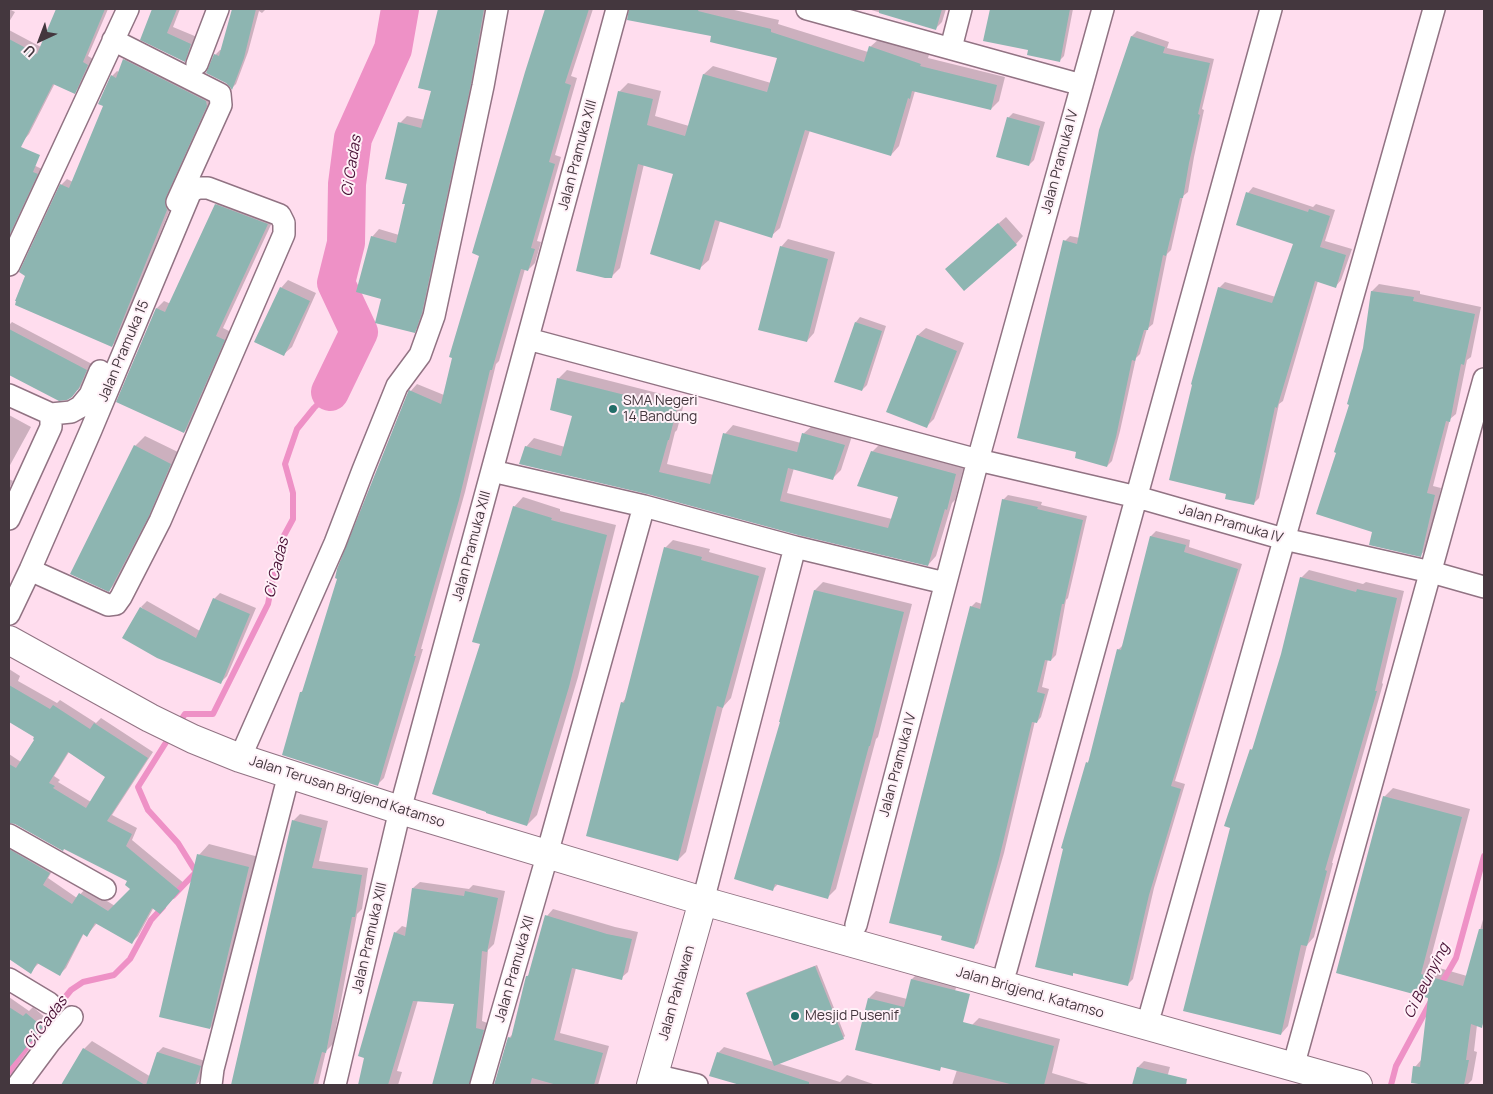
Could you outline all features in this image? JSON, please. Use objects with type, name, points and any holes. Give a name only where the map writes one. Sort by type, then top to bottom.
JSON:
[{"type":"main road","name":"Jalan Terusan Brigjend Katamso","points":[[9,640],[158,722],[240,758],[400,810],[549,850],[702,901]]},
{"type":"main road","name":"Jalan Brigjend. Katamso","points":[[702,901],[1358,1085]]},
{"type":"main road","name":"Jalan Pahlawan","points":[[653,1080],[702,901]]},
{"type":"street","points":[[9,265],[128,9]]},
{"type":"street","points":[[197,64],[218,9]]},
{"type":"street","points":[[240,758],[336,543],[397,386],[420,355],[434,316],[483,86],[497,9]]},
{"type":"street","name":"Jalan Pramuka XIII","points":[[335,1085],[400,810],[617,9]]},
{"type":"street","points":[[806,9],[1082,84]]},
{"type":"street","points":[[951,48],[962,9]]},
{"type":"street","name":"Jalan Pramuka IV","points":[[856,925],[978,460],[1103,9]]},
{"type":"street","points":[[1006,970],[1271,9]]},
{"type":"street","points":[[1151,1011],[1434,9]]},
{"type":"street","points":[[9,395],[51,414],[71,412],[80,407],[90,395],[222,105],[220,94],[113,40]]},
{"type":"street","name":"Jalan Pramuka 15","points":[[9,614],[30,570],[191,191],[208,188],[280,215],[284,223],[284,234],[160,521],[121,597],[116,604],[108,605],[30,570]]},
{"type":"street","points":[[528,339],[978,460]]},
{"type":"street","points":[[1293,1067],[1484,379]]},
{"type":"street","points":[[9,519],[51,427],[51,414]]},
{"type":"street","name":"Jalan Pramuka IV","points":[[978,460],[1137,497],[1284,539],[1431,572],[1484,587]]},
{"type":"street","points":[[492,471],[644,506],[795,548],[945,583]]},
{"type":"street","name":"Jalan Pramuka XII","points":[[481,1085],[549,850],[644,506]]},
{"type":"street","points":[[702,901],[795,548]]},
{"type":"street","points":[[211,1085],[213,1069],[288,774]]},
{"type":"street","points":[[9,835],[105,890]]},
{"type":"street","points":[[9,979],[49,1003]]},
{"type":"street","points":[[18,1085],[50,1042],[72,1017]]},
{"type":"street","points":[[653,1080],[697,1085]]},
{"type":"building","points":[[56,9],[105,9],[83,62],[88,65],[75,94],[53,84],[21,147],[40,155],[33,172],[38,174],[9,236],[9,39],[37,54]]},
{"type":"building","points":[[152,9],[177,9],[167,33],[191,44],[185,62],[140,40]]},
{"type":"building","points":[[232,9],[256,9],[244,58],[232,90],[226,83],[206,73],[214,54],[219,56]]},
{"type":"building","points":[[438,9],[484,9],[471,84],[422,313],[415,333],[375,323],[381,299],[356,292],[371,236],[396,243],[405,204],[402,204],[407,184],[385,179],[398,122],[421,128],[431,91],[418,88]]},
{"type":"building","points":[[545,9],[589,9],[565,83],[571,85],[549,162],[555,164],[531,248],[535,249],[528,271],[521,269],[492,370],[490,370],[459,500],[378,786],[282,755],[300,692],[302,692],[337,579],[335,578],[337,569],[408,392],[409,390],[441,404],[452,358],[449,357],[479,256],[472,253]]},
{"type":"building","points":[[629,9],[699,9],[698,11],[771,29],[771,32],[864,62],[869,46],[921,64],[920,66],[997,85],[991,110],[912,91],[910,99],[908,98],[891,156],[805,130],[772,238],[715,220],[700,270],[650,254],[673,174],[638,164],[612,278],[576,271],[618,91],[653,99],[647,125],[685,136],[703,74],[767,92],[777,58],[710,42],[711,36],[627,20]]},
{"type":"building","points":[[879,9],[942,9],[936,30],[879,13]]},
{"type":"building","points":[[990,9],[1070,9],[1060,62],[1027,55],[1028,50],[983,41]]},
{"type":"building","points":[[1131,36],[1165,47],[1163,53],[1210,63],[1198,114],[1200,115],[1183,198],[1180,198],[1166,256],[1163,255],[1148,330],[1144,330],[1135,361],[1132,360],[1116,437],[1107,467],[1075,458],[1076,452],[1017,438],[1063,240],[1077,244],[1099,130]]},
{"type":"building","points":[[123,59],[206,101],[207,106],[166,197],[165,204],[167,210],[112,347],[15,305],[15,301],[25,276],[19,272],[60,184],[69,188],[103,106],[98,104],[111,75],[116,78]]},
{"type":"building","points":[[1007,117],[1040,126],[1029,166],[996,157]]},
{"type":"building","points":[[1246,192],[1308,212],[1309,209],[1330,216],[1320,247],[1346,255],[1336,288],[1315,281],[1277,408],[1275,407],[1254,505],[1225,499],[1226,494],[1169,480],[1191,384],[1218,287],[1272,303],[1293,244],[1236,225]]},
{"type":"building","points":[[215,204],[268,224],[216,336],[225,340],[184,433],[116,402],[156,308],[165,312]]},
{"type":"building","points":[[998,223],[1017,245],[964,291],[945,269]]},
{"type":"building","points":[[780,246],[828,259],[807,342],[758,330]]},
{"type":"building","points":[[280,287],[310,301],[284,356],[254,342]]},
{"type":"building","points":[[1371,291],[1414,297],[1413,301],[1475,314],[1464,365],[1461,364],[1450,422],[1446,421],[1427,493],[1435,495],[1421,557],[1369,545],[1372,532],[1316,514],[1349,405],[1347,404],[1363,348]]},
{"type":"building","points":[[855,322],[882,331],[862,391],[834,382]]},
{"type":"building","points":[[9,329],[87,370],[79,388],[72,397],[59,401],[9,375]]},
{"type":"building","points":[[917,335],[957,351],[927,428],[886,412]]},
{"type":"building","points":[[557,378],[677,408],[659,472],[710,484],[723,433],[797,452],[802,433],[845,445],[833,480],[788,468],[780,501],[888,528],[898,497],[857,486],[871,451],[956,474],[947,510],[945,509],[928,566],[798,535],[647,494],[519,464],[525,446],[561,456],[572,416],[550,410]]},
{"type":"building","points":[[134,445],[171,464],[149,516],[109,592],[70,574]]},
{"type":"building","points":[[1002,499],[1083,520],[1064,604],[1062,604],[1051,661],[1045,660],[1037,692],[1045,694],[1037,723],[1032,722],[999,859],[974,949],[941,940],[942,936],[889,923],[970,606],[980,609]]},
{"type":"building","points":[[513,506],[552,518],[551,520],[607,535],[569,687],[527,826],[432,794],[480,644],[472,642]]},
{"type":"building","points":[[1150,536],[1186,545],[1184,552],[1238,569],[1171,786],[1181,789],[1149,895],[1128,986],[1073,973],[1073,976],[1035,967],[1063,849],[1061,848],[1086,762],[1088,763],[1117,649],[1121,650]]},
{"type":"building","points":[[664,547],[702,557],[701,560],[759,576],[723,708],[717,706],[678,861],[586,836],[621,702],[624,703]]},
{"type":"building","points":[[1300,577],[1356,592],[1357,589],[1397,598],[1375,691],[1377,691],[1325,870],[1327,871],[1307,946],[1301,945],[1281,1035],[1183,1011],[1230,828],[1224,826],[1250,749],[1252,750],[1281,654]]},
{"type":"building","points":[[814,590],[904,612],[828,899],[775,884],[773,891],[734,879],[780,722]]},
{"type":"building","points":[[213,598],[250,614],[221,684],[157,658],[122,638],[140,607],[196,638]]},
{"type":"building","points":[[9,685],[50,709],[53,705],[90,729],[94,723],[148,758],[107,821],[132,834],[126,846],[180,891],[160,914],[152,908],[132,944],[95,923],[87,937],[83,934],[60,976],[37,963],[31,974],[9,959],[9,849],[50,873],[43,885],[72,904],[79,893],[108,911],[130,889],[125,885],[127,881],[64,849],[63,851],[15,824],[9,823],[9,764],[16,768],[34,740],[34,737],[9,722]],"holes":[[[68,752],[105,777],[86,808],[53,788],[55,786],[49,783]]]},
{"type":"building","points":[[1383,796],[1462,817],[1421,974],[1463,986],[1479,929],[1484,929],[1484,1018],[1482,1028],[1471,1024],[1466,1060],[1469,1060],[1464,1085],[1411,1083],[1413,1066],[1420,1067],[1428,998],[1336,973]]},
{"type":"building","points":[[292,820],[322,828],[312,868],[362,875],[326,1053],[322,1052],[313,1085],[231,1085]]},
{"type":"building","points":[[197,854],[249,867],[210,1029],[159,1017]]},
{"type":"building","points":[[412,888],[464,896],[465,891],[498,898],[487,952],[482,951],[476,1028],[484,1030],[469,1085],[432,1085],[454,1004],[413,1001],[388,1085],[358,1085],[364,1058],[358,1056],[394,932],[405,936]]},
{"type":"building","points":[[545,915],[607,934],[632,939],[622,980],[572,968],[554,1040],[603,1053],[594,1085],[557,1085],[532,1078],[530,1085],[494,1085],[508,1037],[511,1038],[526,976],[528,976]]},
{"type":"building","name":"Mesjid Pusenif","points":[[815,966],[844,1039],[774,1066],[746,993]]},
{"type":"building","points":[[911,979],[970,994],[963,1022],[1054,1046],[1044,1085],[1014,1085],[941,1067],[940,1071],[855,1050],[868,998],[904,1007]]},
{"type":"building","points":[[9,1007],[23,1016],[26,1013],[43,1027],[9,1068]]},
{"type":"building","points":[[83,1048],[145,1085],[61,1085]]},
{"type":"building","points":[[157,1052],[201,1066],[195,1085],[146,1085]]},
{"type":"building","points":[[717,1052],[809,1082],[809,1085],[740,1085],[709,1076]]},
{"type":"building","points":[[1137,1067],[1187,1079],[1186,1085],[1132,1085]]},
{"type":"waterway","name":"Ci Cadas","points":[[330,392],[359,332],[336,283],[346,243],[347,184],[353,138],[393,49],[400,9]]},
{"type":"waterway","name":"Ci Cadas","points":[[177,726],[185,714],[213,714],[268,604],[280,543],[293,519],[293,493],[285,464],[297,429],[330,392]]},
{"type":"waterway","name":"Ci Cadas","points":[[170,736],[138,787],[148,810],[178,843],[196,872],[173,896]]},
{"type":"waterway","name":"Ci Beunying","points":[[1440,986],[1456,958],[1484,856]]},
{"type":"waterway","name":"Ci Cadas","points":[[37,1032],[71,990],[83,982],[114,975],[130,959],[151,920],[163,907]]},
{"type":"waterway","name":"Ci Beunying","points":[[1391,1085],[1396,1066],[1430,1003]]},
{"type":"waterway","name":"Ci Cadas","points":[[9,1072],[32,1040]]},
{"type":"place","name":"SMA Negeri 14 Bandung","points":[[613,409]]},
{"type":"place","name":"Mesjid Pusenif","points":[[795,1016]]}]
